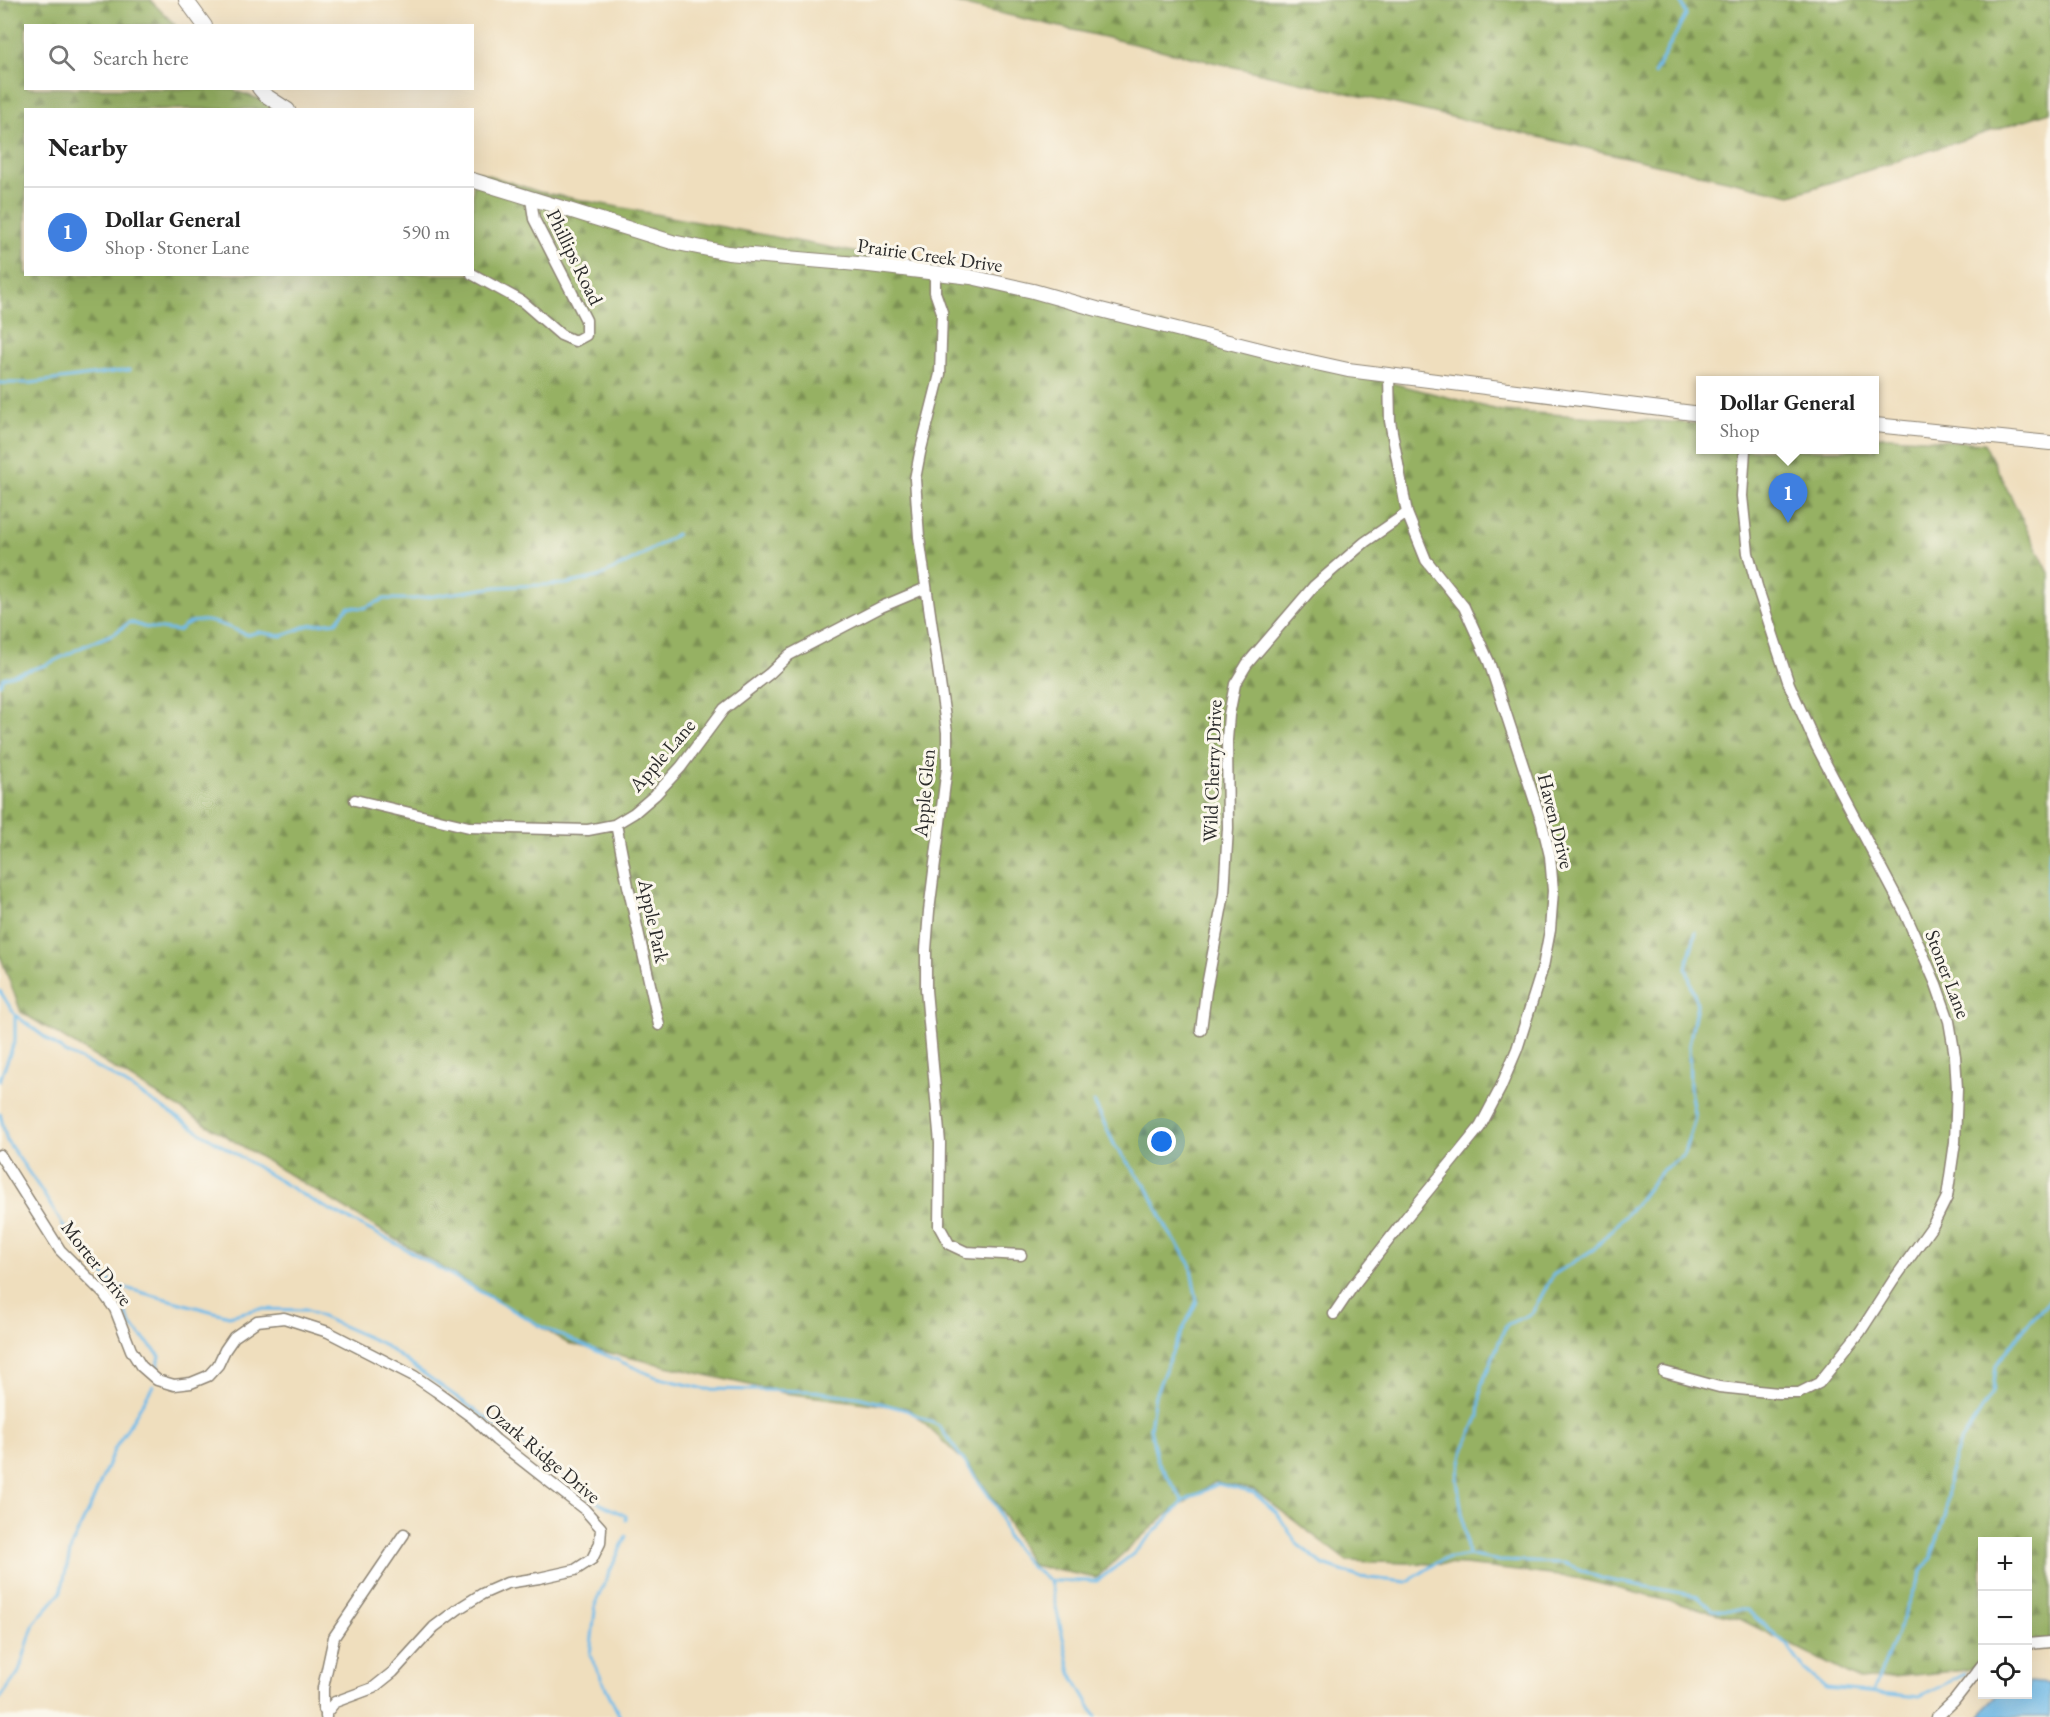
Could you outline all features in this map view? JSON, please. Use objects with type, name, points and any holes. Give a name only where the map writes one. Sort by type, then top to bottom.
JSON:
[{"type":"main road","points":[[186,0],[204,24]]},
{"type":"main road","points":[[261,90],[285,108]]},
{"type":"main road","name":"Prairie Creek Drive","points":[[474,181],[672,242],[728,253],[971,277],[1323,364],[1389,375],[1696,413]]},
{"type":"main road","points":[[1879,425],[2050,443]]},
{"type":"street","name":"Phillips Road","points":[[474,275],[523,302],[561,335],[575,341],[586,335],[586,320],[534,219],[531,199]]},
{"type":"street","name":"Apple Glen","points":[[935,273],[935,292],[942,312],[940,374],[915,479],[916,507],[946,732],[946,778],[926,950],[927,990],[940,1143],[939,1226],[949,1244],[966,1252],[1021,1255]]},
{"type":"street","name":"Haven Drive","points":[[1334,1314],[1405,1219],[1480,1127],[1500,1089],[1517,1049],[1543,968],[1550,930],[1553,891],[1550,856],[1542,823],[1489,662],[1464,607],[1426,560],[1407,513],[1390,421],[1389,375]]},
{"type":"street","name":"Stoner Lane","points":[[1664,1372],[1719,1387],[1778,1393],[1799,1393],[1819,1383],[1860,1332],[1933,1225],[1947,1197],[1954,1151],[1957,1089],[1955,1056],[1949,1021],[1936,984],[1905,913],[1817,747],[1789,684],[1756,586],[1748,553],[1742,496],[1745,454]]},
{"type":"street","name":"Wild Cherry Drive","points":[[1201,1030],[1224,894],[1228,828],[1228,723],[1235,684],[1247,664],[1314,586],[1365,542],[1407,513]]},
{"type":"street","name":"Apple Lane","points":[[355,800],[469,827],[588,830],[616,824],[634,813],[655,795],[681,767],[724,709],[769,674],[789,655],[881,607],[926,588]]},
{"type":"street","name":"Apple Park","points":[[616,824],[627,886],[659,1025]]},
{"type":"street","name":"Morter Drive","points":[[0,1155],[60,1250],[104,1294],[114,1309],[131,1350],[141,1366],[157,1380]]},
{"type":"street","name":"Ozark Ridge Drive","points":[[157,1380],[174,1385],[191,1383],[208,1376],[218,1365],[234,1337],[257,1321],[284,1318],[328,1332],[375,1354],[436,1391],[473,1418],[496,1440],[584,1509],[602,1528],[600,1543],[592,1559],[575,1570],[507,1583],[474,1599],[434,1627],[393,1671],[373,1688],[335,1702],[326,1715]]},
{"type":"street","points":[[326,1715],[323,1707],[324,1688],[334,1637],[404,1534]]},
{"type":"street","points":[[2032,1644],[2050,1642]]},
{"type":"street","points":[[1937,1717],[1954,1701],[1978,1671]]},
{"type":"green space","points":[[0,0],[150,0],[174,24],[24,24],[24,90],[235,90],[287,108],[24,108],[24,276],[474,276],[474,170],[539,192],[938,268],[1502,411],[1696,424],[1696,454],[1879,454],[1879,436],[1984,443],[2050,575],[2050,1642],[2032,1649],[2032,1537],[1978,1537],[1978,1666],[1966,1670],[1860,1680],[1740,1619],[1577,1578],[1465,1565],[1347,1561],[1254,1490],[1215,1482],[1162,1518],[1096,1578],[1032,1565],[998,1505],[970,1467],[908,1408],[784,1393],[567,1343],[21,1012],[0,955]]},
{"type":"green space","points":[[943,0],[2050,0],[2050,112],[1791,195]]},
{"type":"water","points":[[2032,1682],[2050,1684],[2050,1717],[1980,1717],[1982,1711],[1994,1699],[2032,1699]]},
{"type":"waterway","points":[[1654,74],[1686,15],[1681,0]]},
{"type":"waterway","points":[[0,383],[31,383],[129,370]]},
{"type":"waterway","points":[[0,684],[3,678],[46,665],[115,633],[130,622],[144,627],[178,631],[186,625],[203,621],[221,624],[248,635],[258,632],[282,636],[309,625],[336,622],[348,607],[364,608],[384,599],[414,599],[496,587],[566,584],[598,577],[637,558],[677,534]]},
{"type":"waterway","points":[[2050,849],[2045,914],[2050,941]]},
{"type":"waterway","points":[[1468,1555],[1457,1479],[1464,1449],[1479,1416],[1481,1386],[1506,1325],[1532,1313],[1553,1275],[1594,1249],[1639,1200],[1661,1171],[1683,1156],[1695,1118],[1690,1089],[1689,1045],[1697,1004],[1686,967],[1696,932]]},
{"type":"waterway","points":[[0,991],[15,1015],[66,1053],[108,1073],[311,1200],[393,1242],[546,1329],[656,1377],[705,1389],[811,1391],[858,1397],[906,1410],[939,1426],[997,1507],[1007,1537],[1030,1566],[1050,1581],[1097,1581],[1133,1554],[1184,1501],[1218,1484],[1254,1493],[1277,1513],[1297,1544],[1324,1565],[1359,1577],[1407,1582],[1441,1560],[1468,1555],[1499,1561],[1564,1563],[1603,1579],[1698,1596],[1713,1610],[1747,1610],[1786,1644],[1804,1669],[1826,1688],[1920,1697],[1965,1674]]},
{"type":"waterway","points":[[0,1080],[15,1040],[15,1015]]},
{"type":"waterway","points":[[1094,1102],[1115,1146],[1148,1189],[1167,1229],[1190,1263],[1197,1301],[1174,1348],[1155,1395],[1150,1428],[1157,1460],[1183,1501]]},
{"type":"waterway","points":[[0,1114],[7,1141],[77,1247],[114,1285],[131,1325],[160,1356],[157,1370]]},
{"type":"waterway","points":[[114,1285],[229,1316],[258,1309],[306,1310],[381,1343],[493,1423],[589,1498],[626,1516],[626,1520]]},
{"type":"waterway","points":[[1873,1692],[1922,1571],[1931,1558],[1946,1513],[1949,1475],[1960,1443],[1993,1392],[1996,1365],[2025,1327],[2050,1300]]},
{"type":"waterway","points":[[0,1699],[19,1672],[34,1623],[61,1592],[72,1544],[114,1450],[153,1386]]},
{"type":"waterway","points":[[620,1717],[590,1655],[596,1602],[626,1536]]},
{"type":"waterway","points":[[1050,1581],[1071,1673],[1096,1717]]},
{"type":"place","name":"Dollar General","points":[[1788,523]]}]
